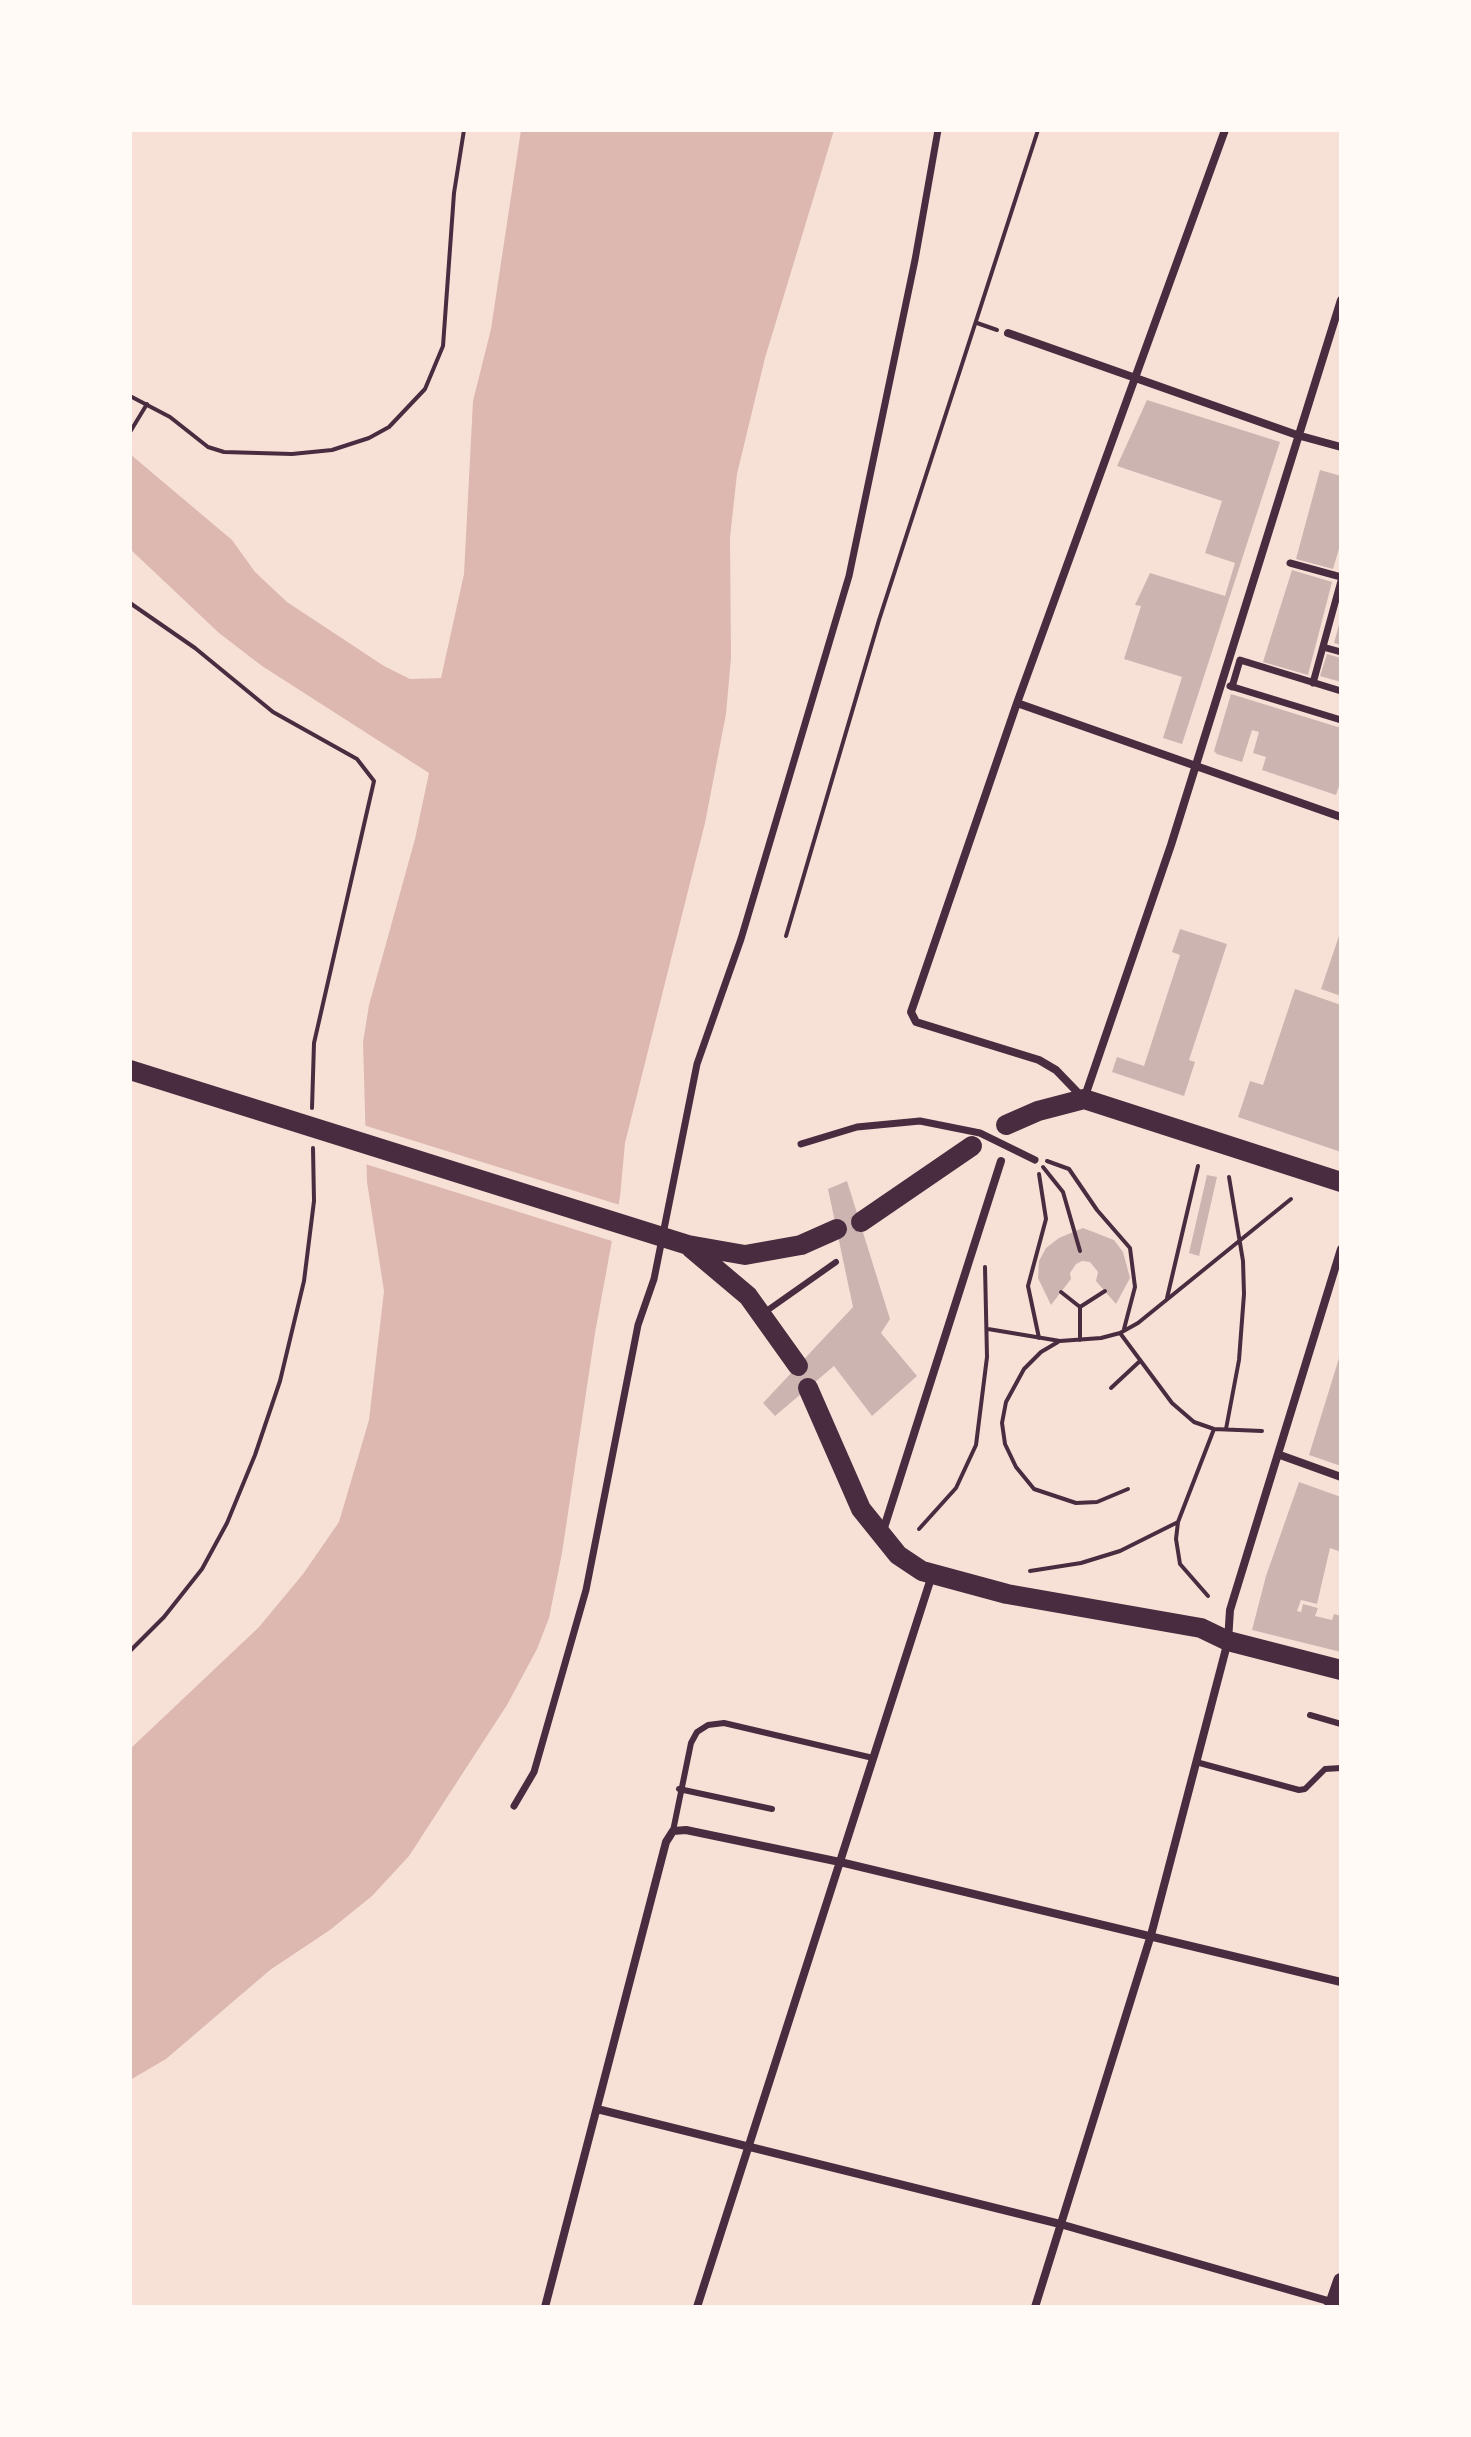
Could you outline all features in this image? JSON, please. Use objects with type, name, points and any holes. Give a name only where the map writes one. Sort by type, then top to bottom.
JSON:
[{"type":"main road","points":[[130,1070],[688,1245],[725,1253],[758,1254],[801,1245],[837,1229]]},
{"type":"main road","points":[[1011,1125],[1084,1099],[1341,1182]]},
{"type":"main road","points":[[861,1222],[972,1146]]},
{"type":"main road","points":[[688,1245],[731,1280],[762,1314],[798,1366]]},
{"type":"main road","points":[[808,1388],[849,1487],[881,1537],[908,1563],[932,1574],[1007,1594],[1194,1627],[1228,1641],[1341,1670]]},
{"type":"main road","points":[[1335,2305],[1341,2281]]},
{"type":"street","points":[[514,1806],[534,1772],[586,1590],[638,1325],[654,1279],[697,1064],[741,939],[849,576],[915,260],[938,130]]},
{"type":"street","points":[[1225,130],[1017,703],[911,1018],[1039,1060],[1056,1070],[1084,1099],[1194,768],[1341,300]]},
{"type":"street","points":[[1008,333],[1297,435],[1341,447]]},
{"type":"street","points":[[1290,563],[1341,579],[1313,683]]},
{"type":"street","points":[[1323,647],[1341,652]]},
{"type":"street","points":[[1232,687],[1240,660],[1341,691]]},
{"type":"street","points":[[1220,683],[1341,720]]},
{"type":"street","points":[[1017,703],[1194,768],[1341,817]]},
{"type":"street","points":[[801,1144],[880,1124],[944,1124],[990,1136],[1035,1160]]},
{"type":"street","points":[[881,1537],[1001,1161]]},
{"type":"street","points":[[1035,2307],[1151,1935],[1228,1641],[1230,1610],[1341,1249]]},
{"type":"street","points":[[1280,1455],[1341,1477]]},
{"type":"street","points":[[697,2307],[932,1574]]},
{"type":"street","points":[[545,2307],[666,1842],[673,1831],[686,1830],[840,1862],[1341,1982]]},
{"type":"street","points":[[597,2109],[748,2149],[1060,2224],[1335,2305]]},
{"type":"lane","points":[[762,1314],[836,1262]]},
{"type":"lane","points":[[1310,1715],[1341,1724]]},
{"type":"lane","points":[[673,1831],[679,1789],[691,1743],[697,1732],[708,1725],[724,1723],[873,1758]]},
{"type":"lane","points":[[1196,1762],[1299,1790],[1305,1789],[1325,1769],[1341,1768]]},
{"type":"lane","points":[[679,1789],[772,1809]]},
{"type":"path","points":[[130,396],[170,417],[208,447],[251,454],[332,450],[369,438],[409,410],[425,389],[443,346],[454,193],[464,130]]},
{"type":"path","points":[[786,936],[879,620],[1038,130]]},
{"type":"path","points":[[977,323],[1008,333]]},
{"type":"path","points":[[130,432],[147,404]]},
{"type":"path","points":[[1035,1160],[1063,1192],[1080,1251]]},
{"type":"path","points":[[1035,1160],[1069,1169],[1097,1210],[1130,1248],[1136,1272],[1135,1287],[1122,1332],[1140,1361],[1184,1414],[1203,1427],[1262,1431]]},
{"type":"path","points":[[1035,1160],[1046,1209],[1045,1230],[1029,1273],[1039,1338]]},
{"type":"path","points":[[1167,1300],[1198,1166]]},
{"type":"path","points":[[1226,1429],[1241,1338],[1244,1294],[1240,1239],[1229,1177]]},
{"type":"path","points":[[988,1329],[1060,1341],[1122,1332],[1167,1300],[1291,1199]]},
{"type":"path","points":[[919,1529],[956,1488],[976,1445],[988,1329],[985,1267]]},
{"type":"path","points":[[1080,1307],[1105,1291]]},
{"type":"path","points":[[1061,1292],[1080,1307]]},
{"type":"path","points":[[1080,1307],[1080,1340]]},
{"type":"path","points":[[1060,1341],[1041,1352],[1024,1369],[1006,1402],[1002,1423],[1005,1444],[1016,1467],[1034,1489],[1076,1503],[1097,1502],[1128,1489]]},
{"type":"path","points":[[1111,1388],[1140,1361]]},
{"type":"path","points":[[1208,1596],[1180,1564],[1176,1539],[1178,1522],[1214,1429]]},
{"type":"path","points":[[1030,1571],[1081,1563],[1120,1551],[1178,1522]]},
{"type":"shaded area","points":[[521,130],[834,130],[765,358],[737,474],[730,537],[731,658],[726,714],[705,823],[625,1143],[620,1197],[549,1618],[537,1649],[507,1705],[409,1856],[372,1896],[330,1930],[270,1970],[166,2059],[130,2080],[130,1749],[259,1627],[303,1574],[339,1522],[369,1420],[384,1291],[367,1182],[363,1042],[369,1005],[415,839],[429,773],[262,666],[219,633],[130,549],[130,454],[232,540],[255,572],[287,602],[384,666],[410,679],[441,678],[464,574],[473,401],[491,329]]},
{"type":"pier","points":[[360,1124],[623,1206],[615,1242],[362,1163]]},
{"type":"building","points":[[1147,400],[1280,442],[1182,744],[1163,738],[1182,677],[1124,659],[1141,606],[1135,605],[1150,573],[1225,596],[1235,563],[1205,553],[1222,501],[1117,466]]},
{"type":"building","points":[[1320,470],[1341,476],[1341,542],[1333,569],[1296,559]]},
{"type":"building","points":[[1292,570],[1332,582],[1308,675],[1263,662]]},
{"type":"building","points":[[1341,621],[1341,645],[1334,643]]},
{"type":"building","points":[[1327,654],[1341,658],[1341,682],[1320,676]]},
{"type":"building","points":[[1231,694],[1341,728],[1341,780],[1336,795],[1262,770],[1266,757],[1253,753],[1259,732],[1252,730],[1242,762],[1217,754],[1214,751]]},
{"type":"building","points":[[1180,929],[1227,944],[1189,1060],[1195,1062],[1184,1096],[1112,1072],[1117,1057],[1144,1066],[1180,955],[1172,952]]},
{"type":"building","points":[[1341,930],[1341,996],[1321,989]]},
{"type":"building","points":[[1295,989],[1341,1005],[1341,1152],[1238,1117],[1250,1081],[1263,1085]]},
{"type":"building","points":[[1207,1175],[1217,1177],[1199,1256],[1189,1253]]},
{"type":"building","points":[[847,1181],[890,1319],[881,1333],[917,1376],[872,1416],[834,1366],[775,1416],[763,1403],[853,1307],[828,1189]]},
{"type":"building","points":[[1083,1228],[1114,1240],[1123,1252],[1130,1278],[1116,1304],[1096,1281],[1098,1272],[1090,1262],[1082,1261],[1076,1264],[1070,1273],[1071,1279],[1051,1305],[1038,1278],[1039,1261],[1046,1248],[1059,1238]]},
{"type":"building","points":[[1341,1355],[1341,1466],[1309,1455]]},
{"type":"building","points":[[1299,1482],[1341,1497],[1341,1552],[1330,1548],[1317,1604],[1301,1600],[1297,1611],[1301,1612],[1303,1604],[1318,1608],[1315,1616],[1332,1620],[1334,1614],[1341,1616],[1341,1652],[1252,1630],[1266,1576]]}]
